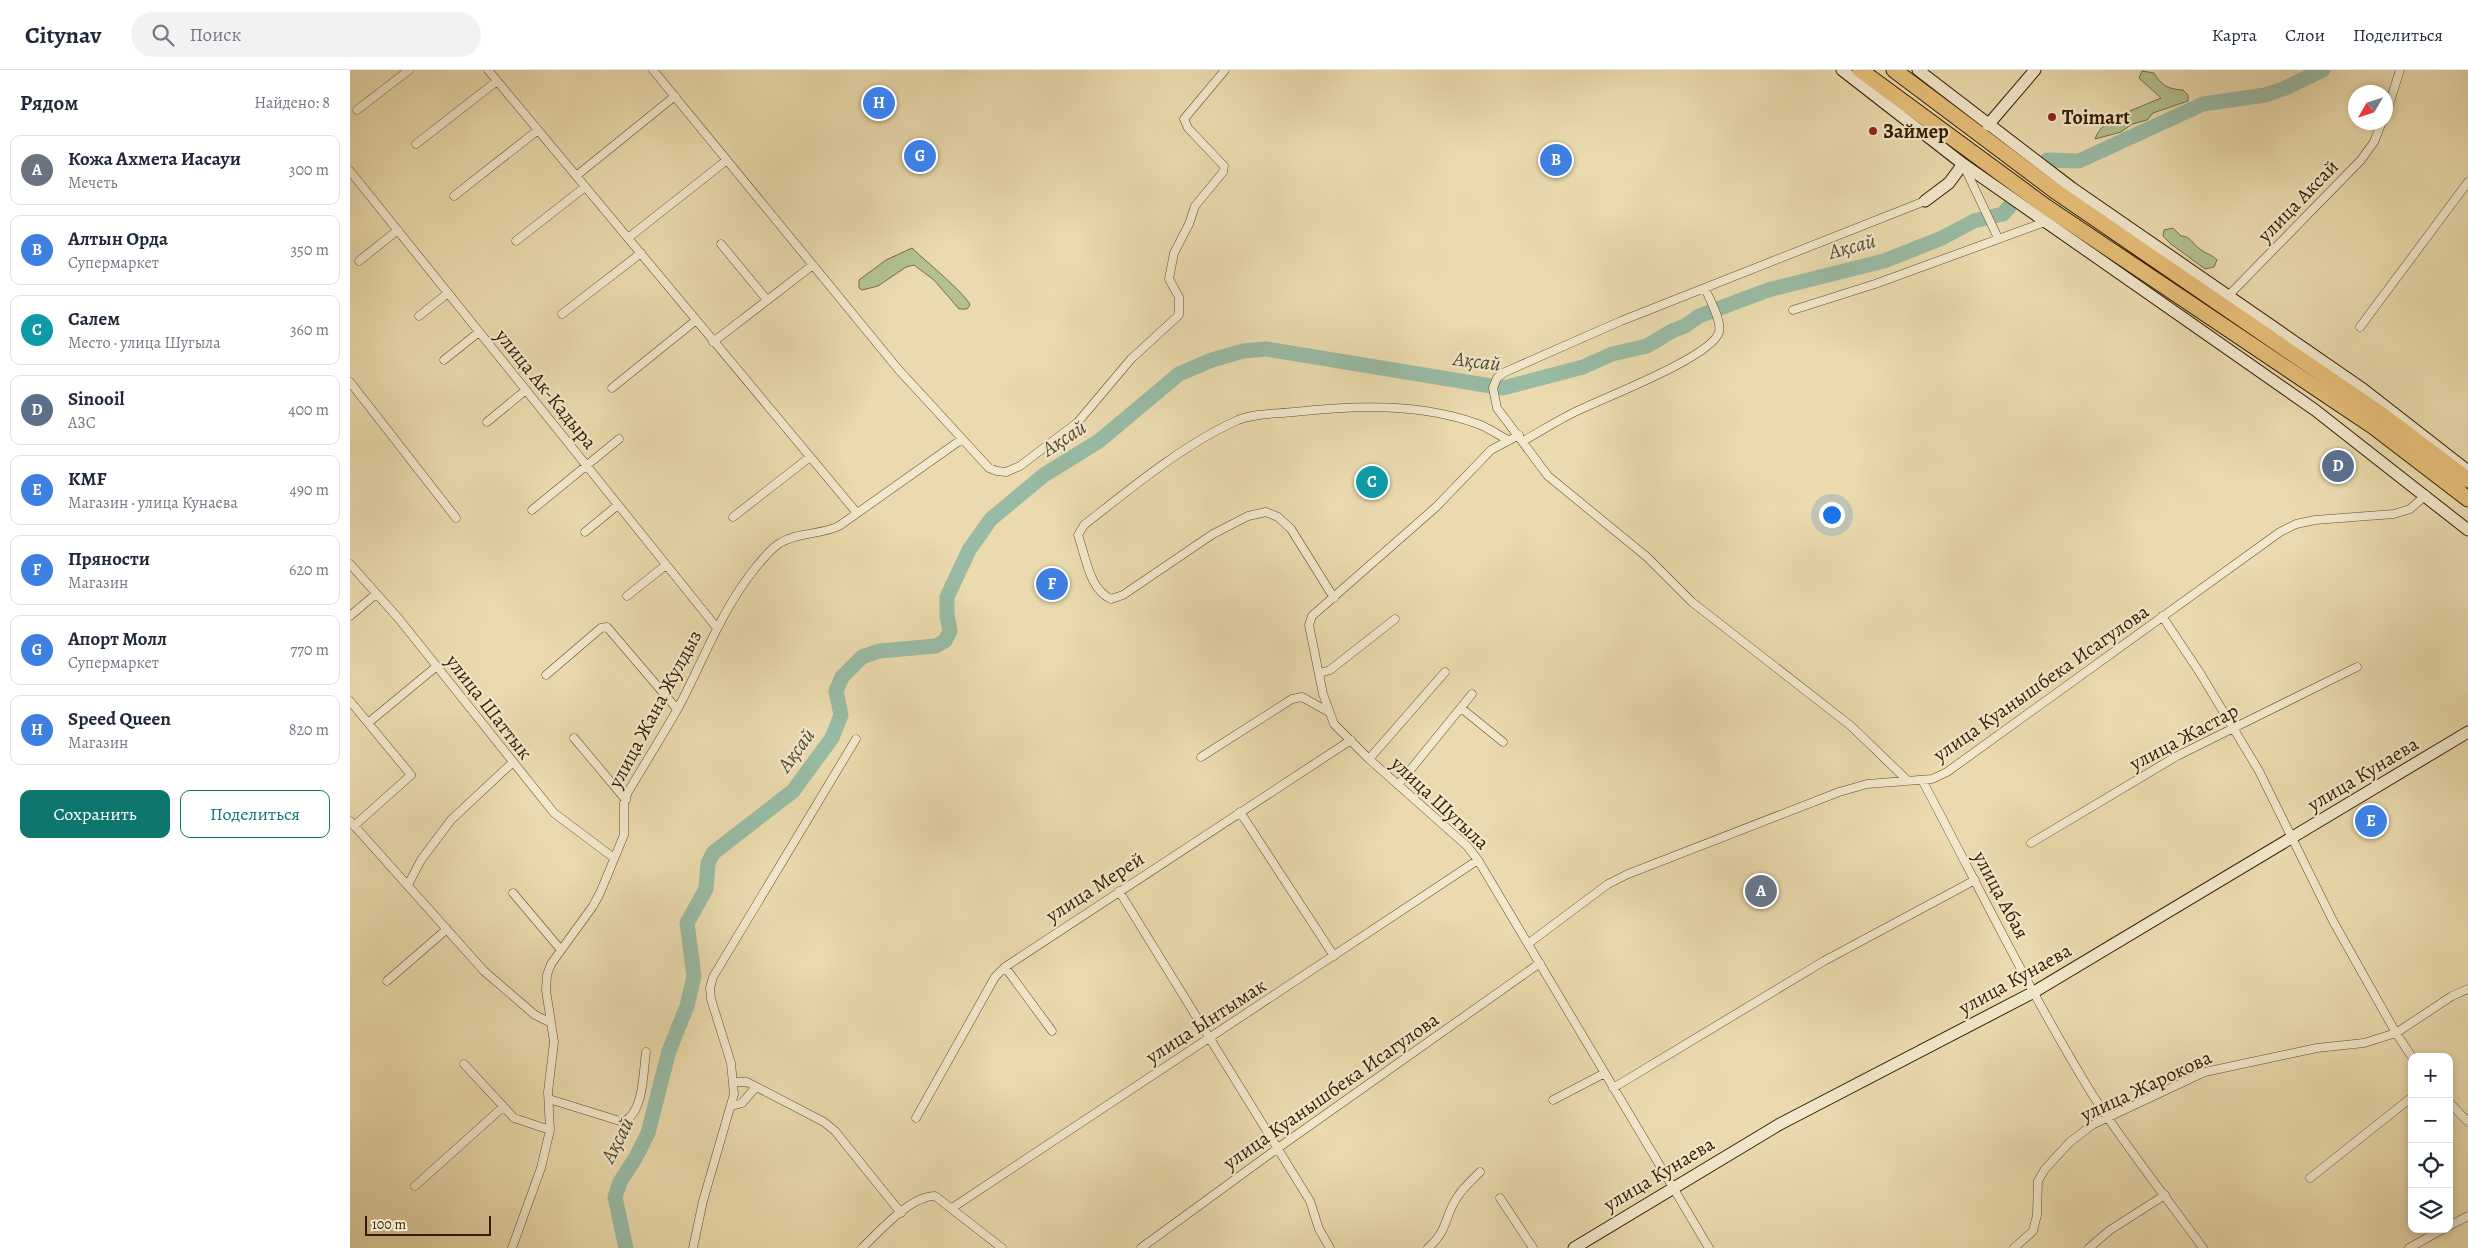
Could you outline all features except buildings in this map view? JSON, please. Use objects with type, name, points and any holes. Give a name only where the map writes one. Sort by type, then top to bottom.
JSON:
[{"type":"highway","points":[[1860,70],[2038,209],[2374,427],[2468,500]]},
{"type":"highway","points":[[1894,70],[2055,191],[2382,415],[2468,480]]},
{"type":"main road","points":[[1842,70],[1963,164],[2001,191],[2038,209],[2045,222],[2315,410],[2426,495],[2468,530]]},
{"type":"main road","points":[[1918,70],[2025,154],[2363,389],[2468,471]]},
{"type":"main road","points":[[1988,125],[2035,70]]},
{"type":"main road","points":[[1925,201],[1949,183],[1963,164]]},
{"type":"main road","name":"улица Кунаева","points":[[1574,1248],[1672,1187],[1780,1124],[2034,992],[2468,732]]},
{"type":"street","points":[[358,110],[409,70]]},
{"type":"street","points":[[488,70],[695,321],[857,513]]},
{"type":"street","points":[[653,70],[898,369],[989,468],[996,472],[1006,472],[1020,466],[1078,422],[1131,359],[1179,315],[1179,297],[1169,279],[1174,253],[1189,224],[1195,206],[1223,172],[1224,166],[1188,128],[1184,118],[1225,70]]},
{"type":"street","points":[[2393,92],[2400,70]]},
{"type":"street","points":[[416,144],[497,81]]},
{"type":"street","points":[[576,176],[675,96]]},
{"type":"street","points":[[454,196],[538,130]]},
{"type":"street","name":"улица Аксай","points":[[2228,296],[2361,160],[2374,142],[2379,130]]},
{"type":"street","points":[[628,238],[727,160]]},
{"type":"street","points":[[1963,164],[1998,238]]},
{"type":"street","name":"улица Ак-Кадыра","points":[[350,171],[716,628]]},
{"type":"street","points":[[2360,327],[2468,182]]},
{"type":"street","points":[[516,241],[585,187]]},
{"type":"street","points":[[1908,781],[1851,726],[1692,602],[1647,557],[1548,476],[1497,408],[1493,388],[1497,378],[1505,372],[1612,325],[1925,201]]},
{"type":"street","points":[[1793,310],[1875,284],[2045,222]]},
{"type":"street","points":[[359,261],[398,230]]},
{"type":"street","points":[[721,244],[767,300]]},
{"type":"street","points":[[562,314],[640,253]]},
{"type":"street","points":[[713,342],[813,265]]},
{"type":"street","name":"улица Шугыла","points":[[1705,288],[1719,324],[1719,332],[1713,340],[1693,356],[1667,371],[1574,412],[1521,438],[1508,440],[1491,450],[1436,507],[1312,616],[1309,625],[1328,712],[1334,724],[1369,759],[1467,846],[1478,860],[1709,1248]]},
{"type":"street","points":[[419,316],[448,293]]},
{"type":"street","points":[[612,388],[695,321]]},
{"type":"street","points":[[444,360],[479,332]]},
{"type":"street","points":[[350,382],[456,518]]},
{"type":"street","points":[[486,422],[526,390]]},
{"type":"street","points":[[1334,598],[1291,529],[1278,517],[1266,512],[1248,516],[1213,534],[1123,595],[1111,599],[1095,586],[1078,536],[1084,525],[1150,474],[1218,430],[1251,416],[1309,410],[1415,409],[1454,416],[1480,425],[1508,440]]},
{"type":"street","points":[[532,510],[619,439]]},
{"type":"street","name":"улица Жана Жулдыз","points":[[512,1248],[541,1168],[550,1130],[549,1099],[554,1042],[546,990],[547,975],[560,950],[594,906],[624,836],[626,800],[677,709],[716,628],[750,574],[769,552],[790,538],[827,532],[962,439]]},
{"type":"street","points":[[733,517],[810,457]]},
{"type":"street","name":"улица Куанышбека Исагулова","points":[[1529,944],[1608,884],[1628,874],[1839,792],[1867,784],[1932,779],[1947,772],[2267,540],[2296,524],[2315,520],[2394,514],[2410,509],[2426,495]]},
{"type":"street","points":[[585,532],[618,505]]},
{"type":"street","name":"улица Шаттык","points":[[350,564],[437,666],[512,763],[554,813],[614,858]]},
{"type":"street","points":[[628,596],[666,565]]},
{"type":"street","points":[[350,616],[376,594]]},
{"type":"street","points":[[2162,616],[2259,771],[2333,921],[2396,1033],[2409,1053]]},
{"type":"street","points":[[1320,673],[1330,670],[1395,619]]},
{"type":"street","points":[[546,675],[601,628],[607,627],[677,709]]},
{"type":"street","points":[[368,723],[437,666]]},
{"type":"street","name":"улица Жастар","points":[[2031,843],[2177,756],[2356,667]]},
{"type":"street","points":[[1369,759],[1445,672]]},
{"type":"street","points":[[1398,785],[1472,694]]},
{"type":"street","points":[[1201,757],[1292,698],[1302,697],[1328,712]]},
{"type":"street","points":[[350,702],[411,775],[352,824],[484,971],[535,1015],[551,1023]]},
{"type":"street","points":[[1460,708],[1503,742]]},
{"type":"street","points":[[574,738],[626,800]]},
{"type":"street","points":[[693,1248],[703,1201],[732,1106],[734,1082],[711,999],[710,988],[713,977],[856,740]]},
{"type":"street","name":"улица Мерей","points":[[916,1118],[995,978],[1005,966],[1351,740]]},
{"type":"street","points":[[408,885],[421,860],[451,820],[512,763]]},
{"type":"street","name":"улица Абая","points":[[1922,780],[2034,992],[2107,1117],[2203,1248]]},
{"type":"street","points":[[1240,812],[1334,956]]},
{"type":"street","name":"улица Ынтымак","points":[[952,1208],[1478,860]]},
{"type":"street","points":[[1613,1088],[1824,961],[1975,880]]},
{"type":"street","points":[[1118,891],[1310,1201],[1319,1230],[1330,1248]]},
{"type":"street","points":[[513,893],[560,950]]},
{"type":"street","points":[[388,981],[447,929]]},
{"type":"street","name":"улица Куанышбека Исагулова","points":[[1141,1248],[1278,1148],[1540,963]]},
{"type":"street","points":[[1005,966],[1052,1031]]},
{"type":"street","name":"улица Жарокова","points":[[2014,1248],[2033,1231],[2037,1215],[2038,1181],[2045,1169],[2070,1142],[2107,1117],[2204,1072],[2307,1050],[2364,1043],[2396,1033],[2452,996],[2468,988]]},
{"type":"street","points":[[549,1099],[623,1122],[631,1119],[637,1107],[646,1052]]},
{"type":"street","points":[[464,1064],[514,1118],[523,1123],[550,1130]]},
{"type":"street","points":[[1553,1100],[1605,1074]]},
{"type":"street","points":[[734,1082],[747,1082],[824,1122],[835,1131],[901,1213]]},
{"type":"street","points":[[732,1106],[742,1103],[756,1087]]},
{"type":"street","points":[[2310,1178],[2411,1098]]},
{"type":"street","points":[[2453,1106],[2468,1122]]},
{"type":"street","points":[[415,1186],[503,1107]]},
{"type":"street","points":[[1428,1248],[1439,1238],[1444,1230],[1458,1195],[1480,1172]]},
{"type":"street","points":[[2089,1248],[2110,1230],[2165,1194]]},
{"type":"street","points":[[862,1248],[901,1213],[925,1196],[935,1196],[1002,1248]]},
{"type":"street","points":[[1500,1198],[1533,1248]]},
{"type":"street","points":[[2453,1224],[2468,1216]]},
{"type":"street","points":[[2409,1248],[2436,1233]]},
{"type":"green space","points":[[2142,71],[2154,73],[2169,88],[2183,90],[2188,95],[2188,101],[2153,113],[2147,120],[2132,124],[2121,132],[2095,139],[2104,126],[2111,122],[2120,121],[2125,113],[2161,98],[2139,78]]},
{"type":"green space","points":[[2173,228],[2181,236],[2187,237],[2204,252],[2213,256],[2217,260],[2214,267],[2205,269],[2171,244],[2163,236],[2164,230]]},
{"type":"green space","points":[[912,248],[961,293],[970,305],[967,309],[959,309],[934,280],[914,265],[906,267],[878,286],[862,290],[859,288],[859,280],[886,260]]},
{"type":"waterway","name":"Ақсай","points":[[2047,160],[2079,161],[2203,104],[2265,95],[2283,89],[2323,70]]},
{"type":"waterway","name":"Ақсай","points":[[626,1248],[615,1197],[620,1182],[648,1133],[669,1051],[687,1006],[694,976],[687,923],[706,889],[708,863],[713,853],[793,791],[832,738],[841,715],[836,691],[842,677],[862,657],[879,651],[936,646],[945,641],[950,631],[947,615],[947,597],[969,550],[991,519],[1044,475],[1099,441],[1179,374],[1212,360],[1243,351],[1266,349],[1503,388],[1583,367],[1612,354],[1647,346],[1672,331],[1685,326],[1699,316],[1768,290],[1884,261],[1942,238],[1974,221],[2003,214],[2009,207]]},
{"type":"place","name":"Speed Queen","points":[[879,103]]},
{"type":"place","name":"Toimart","points":[[2052,117]]},
{"type":"place","name":"Займер","points":[[1873,131]]},
{"type":"place","name":"Апорт Молл","points":[[920,156]]},
{"type":"place","name":"Алтын Орда","points":[[1556,160]]},
{"type":"place","name":"Sinooil","points":[[2338,466]]},
{"type":"place","name":"Салем","points":[[1372,482]]},
{"type":"place","name":"Пряности","points":[[1052,584]]},
{"type":"place","name":"KMF","points":[[2371,821]]},
{"type":"place","name":"Кожа Ахмета Иасауи","points":[[1761,891]]}]
